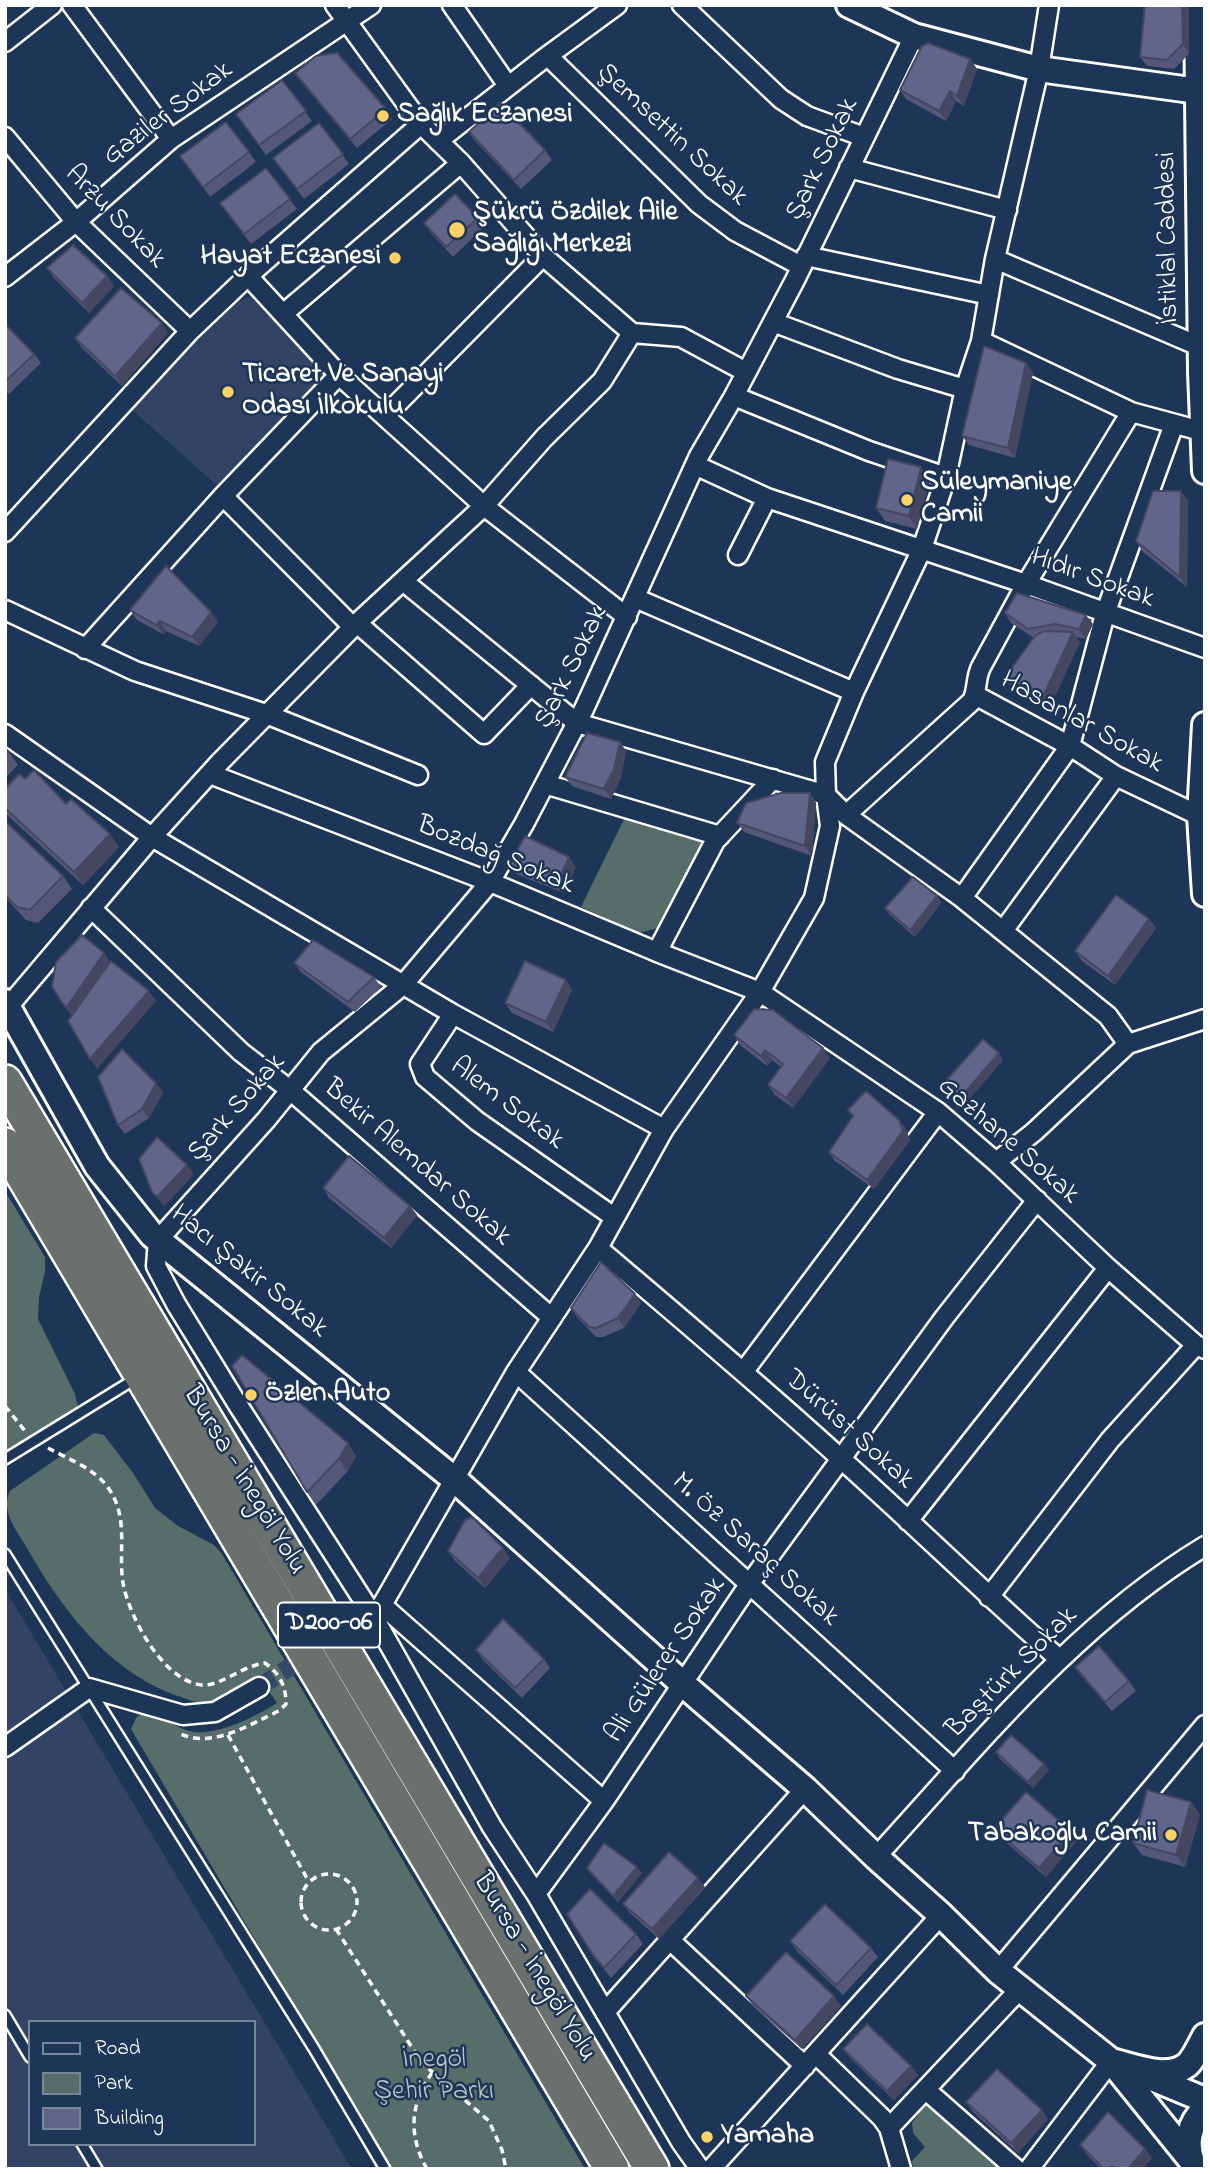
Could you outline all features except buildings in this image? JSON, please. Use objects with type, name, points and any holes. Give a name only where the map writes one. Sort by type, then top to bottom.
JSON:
[{"type":"highway","name":"Bursa - İnegöl Yolu","points":[[5,1082],[652,2169]]},
{"type":"highway","name":"Bursa - İnegöl Yolu","points":[[5,1145],[368,1754],[611,2169]]},
{"type":"street","points":[[5,42],[52,5]]},
{"type":"street","points":[[72,5],[172,139]]},
{"type":"street","points":[[335,5],[421,124],[461,163],[543,257],[632,333],[681,337],[746,372]]},
{"type":"street","name":"Gaziler Sokak","points":[[5,277],[76,222],[172,139],[371,5]]},
{"type":"street","points":[[452,5],[508,86]]},
{"type":"street","points":[[438,142],[617,5]]},
{"type":"street","points":[[682,5],[781,99],[807,116],[864,137]]},
{"type":"street","points":[[849,5],[915,36],[1039,69],[1202,92]]},
{"type":"street","points":[[373,1612],[516,1372],[598,1248],[664,1129],[760,992],[814,898],[830,826],[825,762],[854,692],[922,549],[946,477],[965,389],[981,341],[995,259],[1039,69],[1049,5]]},
{"type":"street","name":"İstiklal Caddesi","points":[[1197,5],[1202,92],[1201,346],[1205,471]]},
{"type":"street","name":"Şark Sokak","points":[[158,1240],[266,1120],[321,1052],[403,985],[490,882],[577,723],[695,465],[773,322],[915,36]]},
{"type":"street","name":"Şemsettin Sokak","points":[[548,56],[699,204],[735,231],[804,261],[989,295]]},
{"type":"street","points":[[5,532],[190,331],[248,276],[421,124]]},
{"type":"street","name":"Arzu Sokak","points":[[5,137],[76,222],[190,331]]},
{"type":"street","points":[[283,314],[461,163]]},
{"type":"street","points":[[849,168],[1007,210]]},
{"type":"street","points":[[385,416],[543,257]]},
{"type":"street","points":[[995,259],[1201,346]]},
{"type":"street","points":[[248,276],[339,375],[484,506],[627,617]]},
{"type":"street","points":[[773,322],[898,369],[965,389]]},
{"type":"street","points":[[7,1004],[152,837],[266,714],[355,625],[484,506],[544,438],[602,381],[632,333]]},
{"type":"street","points":[[981,341],[1131,412],[1204,432]]},
{"type":"street","points":[[85,649],[223,496],[339,375]]},
{"type":"street","points":[[734,396],[869,451],[946,477]]},
{"type":"street","points":[[846,815],[972,701],[976,694],[975,680],[981,667],[1026,584],[1131,412]]},
{"type":"street","points":[[962,898],[1070,746],[1105,614],[1174,425]]},
{"type":"street","name":"Hıdır Sokak","points":[[695,465],[767,498],[1026,584],[1205,648]]},
{"type":"street","points":[[223,496],[355,625],[484,734],[531,685]]},
{"type":"street","points":[[738,555],[767,498]]},
{"type":"street","points":[[403,580],[577,723],[826,794],[846,815],[962,898],[1108,1016],[1128,1044]]},
{"type":"street","points":[[635,598],[854,692]]},
{"type":"street","points":[[5,610],[135,671],[266,714],[418,775]]},
{"type":"street","name":"Hasanlar Sokak","points":[[976,694],[1070,746],[1116,776],[1200,816]]},
{"type":"street","points":[[1205,725],[1200,816],[1205,894]]},
{"type":"street","points":[[5,734],[152,837],[453,1014],[664,1129]]},
{"type":"street","name":"Bozdağ Sokak","points":[[210,774],[490,882],[760,992]]},
{"type":"street","points":[[1003,931],[1116,776]]},
{"type":"street","points":[[657,952],[720,836],[773,779]]},
{"type":"street","points":[[545,784],[720,836]]},
{"type":"street","name":"Bekir Alemdar Sokak","points":[[91,908],[241,1052],[290,1090],[552,1318]]},
{"type":"street","name":"Gazhane Sokak","points":[[760,992],[939,1112],[996,1161],[1108,1268],[1200,1347]]},
{"type":"street","name":"Hacı Şakir Sokak","points":[[7,1004],[97,1167],[158,1240],[454,1479],[684,1685],[805,1789],[941,1915],[998,1972],[1111,2061]]},
{"type":"street","name":"Alem Sokak","points":[[453,1014],[420,1064],[425,1077],[477,1121],[614,1217]]},
{"type":"street","points":[[996,1161],[1034,1132],[1128,1044],[1205,1019]]},
{"type":"street","points":[[744,1371],[939,1112]]},
{"type":"street","name":"Ali Gülerer Sokak","points":[[536,1894],[604,1801],[751,1583],[841,1458],[944,1318],[1037,1200]]},
{"type":"street","points":[[158,1240],[156,1266],[176,1304],[237,1405],[373,1612],[492,1827],[536,1894],[681,2142],[700,2169]]},
{"type":"street","name":"Dürüst Sokak","points":[[598,1248],[744,1371],[1058,1658]]},
{"type":"street","points":[[908,1521],[1108,1268]]},
{"type":"street","points":[[989,1597],[1110,1440],[1200,1347]]},
{"type":"street","name":"M. Öz Saraç Sokak","points":[[516,1372],[955,1771]]},
{"type":"street","name":"Baştürk Sokak","points":[[876,1857],[1058,1658],[1170,1567],[1205,1546]]},
{"type":"street","points":[[373,1612],[604,1801]]},
{"type":"street","points":[[5,1747],[89,1688],[183,1715],[215,1712],[259,1687]]},
{"type":"street","points":[[998,1972],[1205,1725]]},
{"type":"street","points":[[606,2011],[805,1789]]},
{"type":"street","points":[[710,2169],[941,1915]]},
{"type":"street","points":[[671,1941],[882,2118],[890,2128],[898,2167]]},
{"type":"street","points":[[890,2128],[1021,1988]]},
{"type":"street","points":[[1111,2061],[1157,2072],[1175,2071],[1188,2064],[1205,2036]]},
{"type":"street","points":[[1111,2061],[1205,2100]]},
{"type":"street","points":[[1111,2061],[1193,2164]]},
{"type":"street","points":[[1029,2169],[1111,2061]]},
{"type":"street","points":[[926,2090],[1016,2169]]},
{"type":"street","points":[[1193,2164],[1189,2135],[1195,2120],[1205,2109]]},
{"type":"lane","points":[[5,1459],[140,1375]]},
{"type":"lane","points":[[5,1555],[313,2047],[385,2169]]},
{"type":"lane","points":[[5,2015],[28,2054]]},
{"type":"lane","points":[[83,2146],[97,2169]]},
{"type":"path","points":[[5,1406],[35,1441],[95,1475],[109,1488],[122,1521],[123,1581],[129,1605],[146,1639],[164,1662],[188,1682],[208,1685],[265,1662],[286,1688],[286,1704],[279,1711],[228,1735],[186,1737],[175,1730]]},
{"type":"path","points":[[228,1735],[309,1882]]},
{"type":"path","points":[[326,1874],[343,1878],[355,1892],[355,1910],[351,1919],[336,1929],[318,1927],[304,1915],[301,1897],[309,1882],[326,1874]]},
{"type":"path","points":[[336,1929],[422,2063],[489,2121],[502,2150],[506,2169]]},
{"type":"path","points":[[427,2169],[415,2140],[414,2109],[421,2089],[432,2073]]},
{"type":"shaded area","name":"Ticaret Ve Sanayi Odası İlkokulu","points":[[250,297],[327,375],[220,488],[130,408],[228,303]]},
{"type":"shaded area","points":[[5,1589],[352,2169],[5,2169]]},
{"type":"green space","points":[[627,813],[706,837],[666,920],[658,928],[639,933],[581,907]]},
{"type":"green space","points":[[5,1191],[45,1257],[38,1319],[75,1394],[80,1418],[5,1460]]},
{"type":"green space","name":"İnegöl Şehir Parkı","points":[[94,1433],[104,1435],[155,1508],[178,1526],[214,1545],[222,1554],[585,2169],[390,2169],[131,1729],[136,1718],[147,1709],[186,1730],[208,1732],[246,1720],[277,1703],[261,1680],[229,1698],[203,1703],[172,1694],[126,1669],[70,1614],[11,1521],[7,1506],[10,1491]]},
{"type":"green space","points":[[925,2105],[942,2113],[1004,2169],[913,2169],[912,2161],[925,2147],[913,2133],[912,2123]]},
{"type":"tunnel","points":[[259,1687],[366,1618]]},
{"type":"place","name":"Sağlık Eczanesi","points":[[383,116]]},
{"type":"place","name":"Şükrü Özdilek Aile Sağlığı Merkezi","points":[[457,230]]},
{"type":"place","name":"Hayat Eczanesi","points":[[395,258]]},
{"type":"place","name":"Ticaret Ve Sanayi Odası İlkokulu","points":[[228,392]]},
{"type":"place","name":"Süleymaniye Camii","points":[[907,500]]},
{"type":"place","name":"Özlen Auto","points":[[251,1395]]},
{"type":"place","name":"Tabakoğlu Camii","points":[[1171,1835]]},
{"type":"place","name":"Yamaha","points":[[707,2137]]}]
